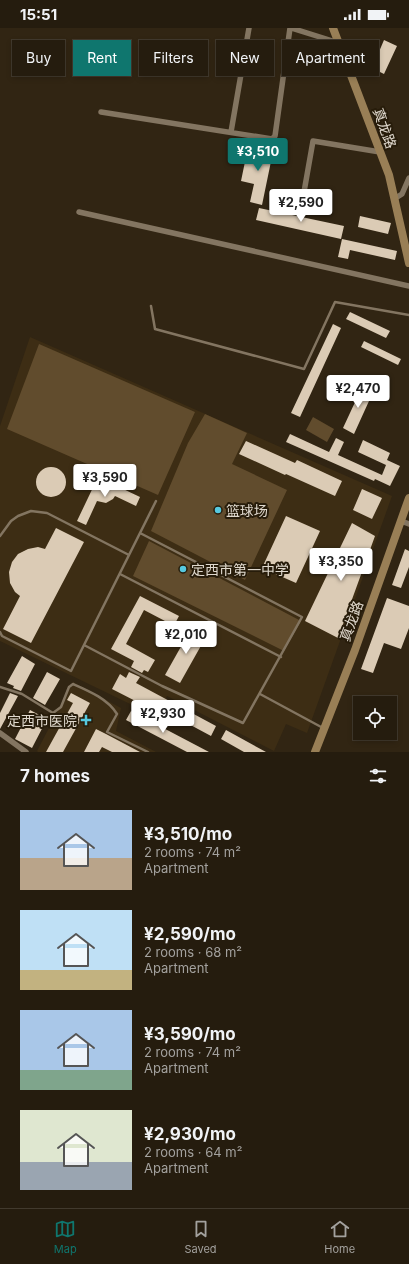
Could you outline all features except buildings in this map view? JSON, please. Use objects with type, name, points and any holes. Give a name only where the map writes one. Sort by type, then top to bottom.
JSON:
[{"type":"main road","name":"真龙路","points":[[333,28],[338,40]]},
{"type":"main road","name":"真龙路","points":[[351,76],[388,175],[409,263]]},
{"type":"main road","name":"真龙路","points":[[315,752],[405,523],[409,498]]},
{"type":"street","points":[[231,132],[249,28]]},
{"type":"street","points":[[101,112],[272,139],[275,136],[291,28],[329,40]]},
{"type":"street","points":[[304,192],[313,141],[380,152]]},
{"type":"street","points":[[394,199],[402,194],[409,178]]},
{"type":"street","points":[[79,212],[409,286]]},
{"type":"street","points":[[0,733],[26,752]]},
{"type":"lane","points":[[151,306],[155,329],[304,369],[335,302],[409,315]]},
{"type":"lane","points":[[0,632],[2,636],[71,671],[156,501]]},
{"type":"lane","points":[[0,536],[11,521],[18,516],[31,511],[46,513],[129,555]]},
{"type":"lane","points":[[84,645],[162,686],[243,724],[302,617],[140,533]]},
{"type":"lane","points":[[120,574],[281,657]]},
{"type":"lane","points":[[0,687],[22,694],[53,713],[61,708],[69,687],[73,684],[112,706],[117,714],[107,732],[148,752]]},
{"type":"lane","points":[[260,694],[324,729]]},
{"type":"shaded area","name":"定西市第一中学","points":[[30,337],[392,496],[307,733],[286,724],[274,751],[167,696],[157,717],[0,641],[0,426]]},
{"type":"shaded area","points":[[39,344],[195,412],[158,495],[7,429]]},
{"type":"shaded area","name":"篮球场","points":[[205,414],[247,433],[232,464],[287,490],[245,580],[151,531],[188,443]]},
{"type":"shaded area","points":[[313,417],[334,429],[327,442],[306,430]]},
{"type":"shaded area","points":[[149,541],[301,621],[284,651],[133,576]]},
{"type":"shaded area","name":"定西市医院","points":[[73,682],[121,708],[116,731],[156,752],[38,752],[37,751]]},
{"type":"place","name":"篮球场","points":[[218,510]]},
{"type":"place","name":"定西市第一中学","points":[[183,569]]},
{"type":"place","name":"定西市医院","points":[[86,720]]}]
